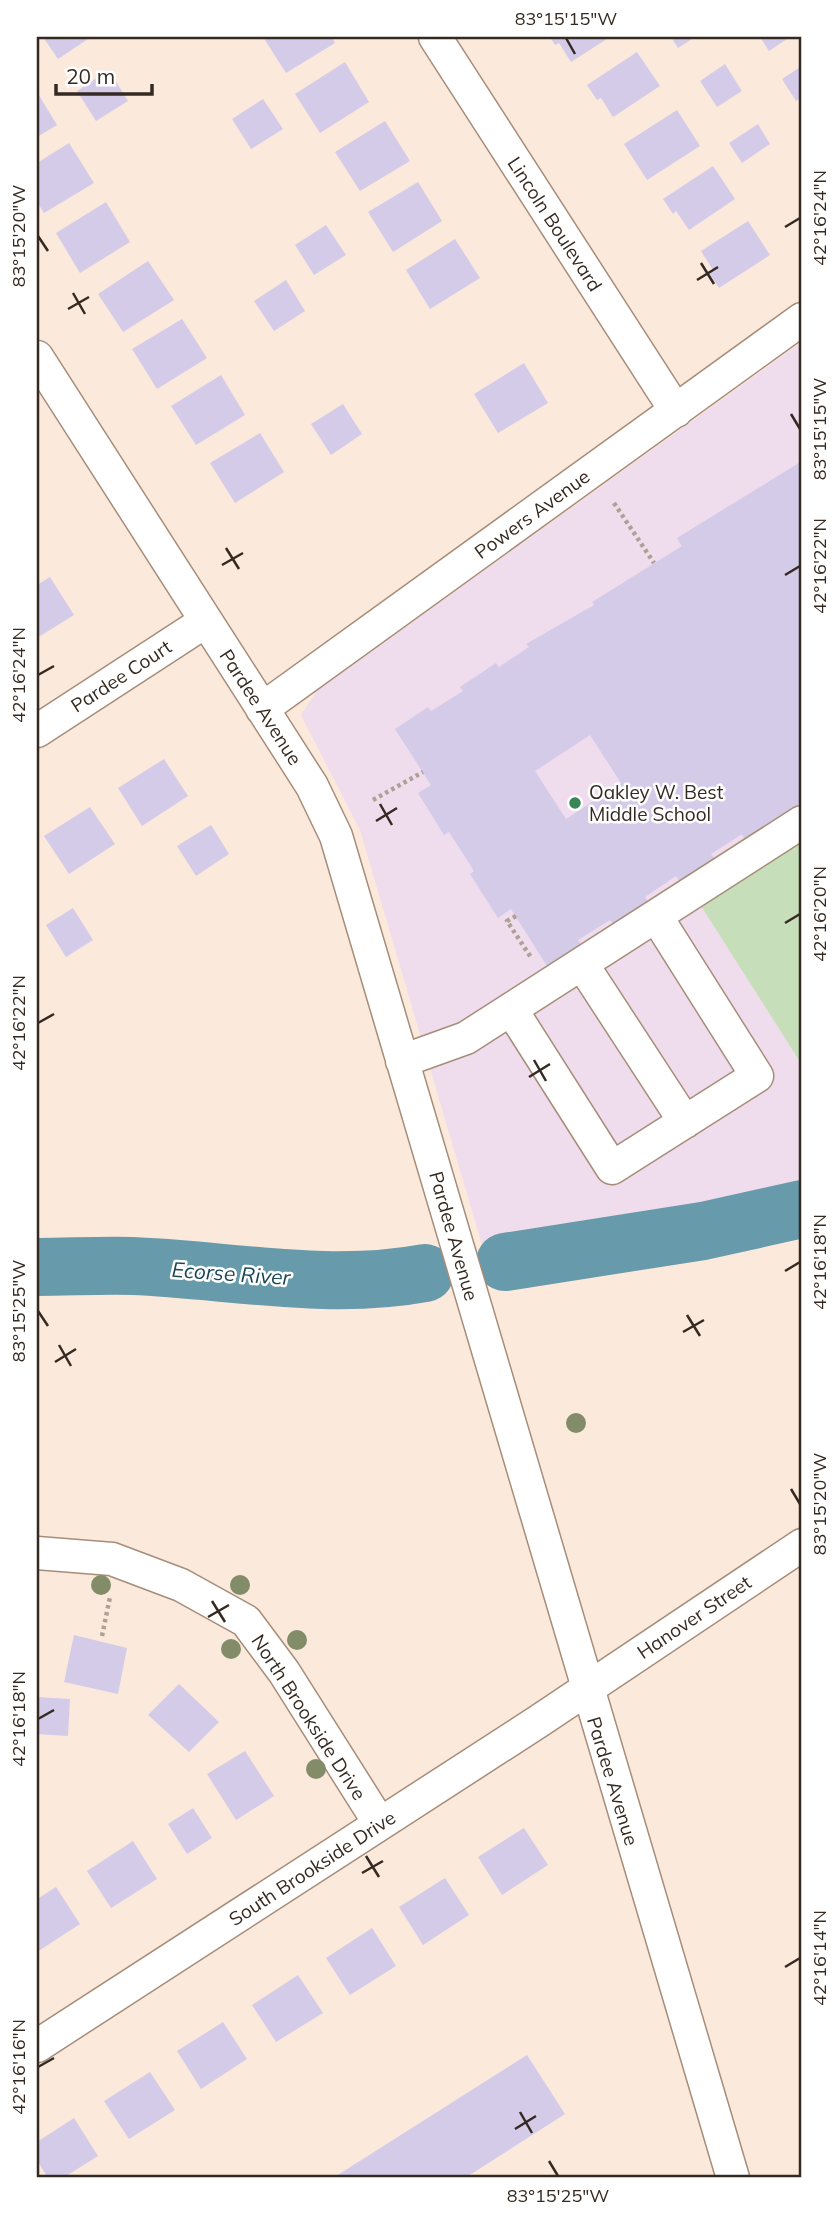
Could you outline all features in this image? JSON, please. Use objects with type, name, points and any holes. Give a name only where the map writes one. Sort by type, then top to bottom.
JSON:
[{"type":"street","name":"Lincoln Boulevard","points":[[435,37],[676,411]]},
{"type":"street","name":"Powers Avenue","points":[[262,709],[802,319]]},
{"type":"street","name":"Pardee Avenue","points":[[37,358],[312,786],[336,836],[586,1690],[733,2178]]},
{"type":"street","name":"Pardee Court","points":[[37,731],[206,621]]},
{"type":"street","points":[[402,1061],[466,1038],[802,822]]},
{"type":"street","points":[[511,1009],[611,1168],[757,1076],[656,916]]},
{"type":"street","points":[[582,964],[685,1122]]},
{"type":"street","name":"Hanover Street","points":[[586,1690],[802,1545]]},
{"type":"street","name":"North Brookside Drive","points":[[37,1553],[112,1559],[181,1585],[246,1621],[284,1672],[380,1824]]},
{"type":"street","name":"South Brookside Drive","points":[[37,2046],[586,1690]]},
{"type":"path","points":[[614,503],[654,563]]},
{"type":"path","points":[[373,800],[423,772]]},
{"type":"path","points":[[103,1636],[110,1597]]},
{"type":"shaded area","name":"Oakley W. Best Middle School","points":[[802,342],[802,840],[701,906],[802,1065],[802,1209],[703,1231],[485,1255],[360,830],[301,715],[317,691]]},
{"type":"green space","points":[[802,840],[802,1065],[701,906]]},
{"type":"building","points":[[43,37],[86,37],[88,39],[58,59]]},
{"type":"building","points":[[263,37],[332,37],[335,43],[286,73]]},
{"type":"building","points":[[550,37],[610,37],[571,62],[559,43],[555,45]]},
{"type":"building","points":[[671,37],[695,37],[678,48]]},
{"type":"building","points":[[760,37],[790,37],[769,51]]},
{"type":"building","points":[[637,52],[660,86],[613,117],[601,98],[597,100],[587,85]]},
{"type":"building","points":[[345,62],[369,102],[320,133],[295,94]]},
{"type":"building","points":[[725,64],[742,91],[717,107],[700,81]]},
{"type":"building","points":[[802,66],[802,97],[796,101],[782,79]]},
{"type":"building","points":[[109,70],[128,101],[96,121],[77,91]]},
{"type":"building","points":[[37,92],[57,125],[37,137]]},
{"type":"building","points":[[263,99],[283,129],[251,149],[232,119]]},
{"type":"building","points":[[677,110],[700,146],[647,180],[624,144]]},
{"type":"building","points":[[385,121],[410,161],[360,191],[335,152]]},
{"type":"building","points":[[758,124],[770,144],[742,163],[729,143]]},
{"type":"building","points":[[69,143],[94,183],[44,213],[37,202],[37,163]]},
{"type":"building","points":[[713,166],[735,199],[689,230],[676,211],[673,214],[663,199]]},
{"type":"building","points":[[418,182],[442,221],[393,252],[368,212]]},
{"type":"building","points":[[106,202],[130,242],[80,273],[56,233]]},
{"type":"building","points":[[748,221],[770,255],[719,288],[709,273],[713,270],[701,251]]},
{"type":"building","points":[[326,225],[346,255],[314,275],[295,245]]},
{"type":"building","points":[[455,239],[480,278],[430,309],[406,270]]},
{"type":"building","points":[[148,261],[174,300],[123,332],[98,294]]},
{"type":"building","points":[[286,280],[305,311],[274,331],[254,301]]},
{"type":"building","points":[[182,319],[207,358],[157,389],[132,349]]},
{"type":"building","points":[[524,363],[548,403],[498,433],[474,394]]},
{"type":"building","points":[[221,375],[245,415],[196,445],[171,406]]},
{"type":"building","points":[[343,404],[362,434],[331,455],[311,424]]},
{"type":"building","points":[[260,433],[284,472],[235,503],[210,463]]},
{"type":"building","points":[[802,461],[802,802],[744,839],[742,834],[711,854],[714,858],[679,881],[676,876],[645,897],[648,901],[613,924],[610,920],[578,940],[581,944],[547,966],[511,909],[498,918],[470,874],[474,871],[449,832],[444,835],[418,793],[431,785],[395,729],[428,707],[431,711],[463,691],[460,687],[496,663],[499,667],[529,647],[526,644],[594,605],[592,602],[682,546],[677,538]],"holes":[[[590,735],[621,783],[566,819],[535,771]]]},
{"type":"building","points":[[50,577],[74,615],[37,638],[37,585]]},
{"type":"building","points":[[164,759],[188,796],[142,826],[118,788]]},
{"type":"building","points":[[90,807],[115,844],[69,874],[44,836]]},
{"type":"building","points":[[211,825],[229,854],[196,876],[177,846]]},
{"type":"building","points":[[73,908],[93,940],[66,957],[46,925]]},
{"type":"building","points":[[74,1635],[127,1648],[118,1694],[64,1682]]},
{"type":"building","points":[[179,1684],[219,1722],[189,1752],[148,1715]]},
{"type":"building","points":[[37,1697],[70,1699],[68,1736],[37,1734]]},
{"type":"building","points":[[245,1751],[274,1796],[236,1820],[207,1774]]},
{"type":"building","points":[[193,1808],[212,1838],[187,1854],[168,1824]]},
{"type":"building","points":[[524,1828],[548,1865],[502,1895],[478,1857]]},
{"type":"building","points":[[133,1841],[157,1879],[111,1908],[87,1871]]},
{"type":"building","points":[[445,1878],[469,1915],[423,1945],[399,1907]]},
{"type":"building","points":[[56,1887],[80,1924],[37,1952],[37,1899]]},
{"type":"building","points":[[372,1928],[396,1966],[350,1995],[326,1958]]},
{"type":"building","points":[[298,1975],[323,2013],[276,2042],[252,2005]]},
{"type":"building","points":[[223,2022],[247,2059],[201,2089],[177,2051]]},
{"type":"building","points":[[527,2055],[565,2114],[465,2178],[333,2178]]},
{"type":"building","points":[[150,2072],[175,2110],[129,2139],[104,2101]]},
{"type":"building","points":[[74,2118],[98,2156],[63,2178],[48,2178],[37,2160],[37,2142]]},
{"type":"waterway","name":"Ecorse River","points":[[505,1262],[703,1231],[802,1209]]},
{"type":"waterway","name":"Ecorse River","points":[[37,1267],[133,1266],[316,1280],[389,1278],[425,1273]]},
{"type":"place","name":"Oakley W. Best Middle School","points":[[575,803]]}]
